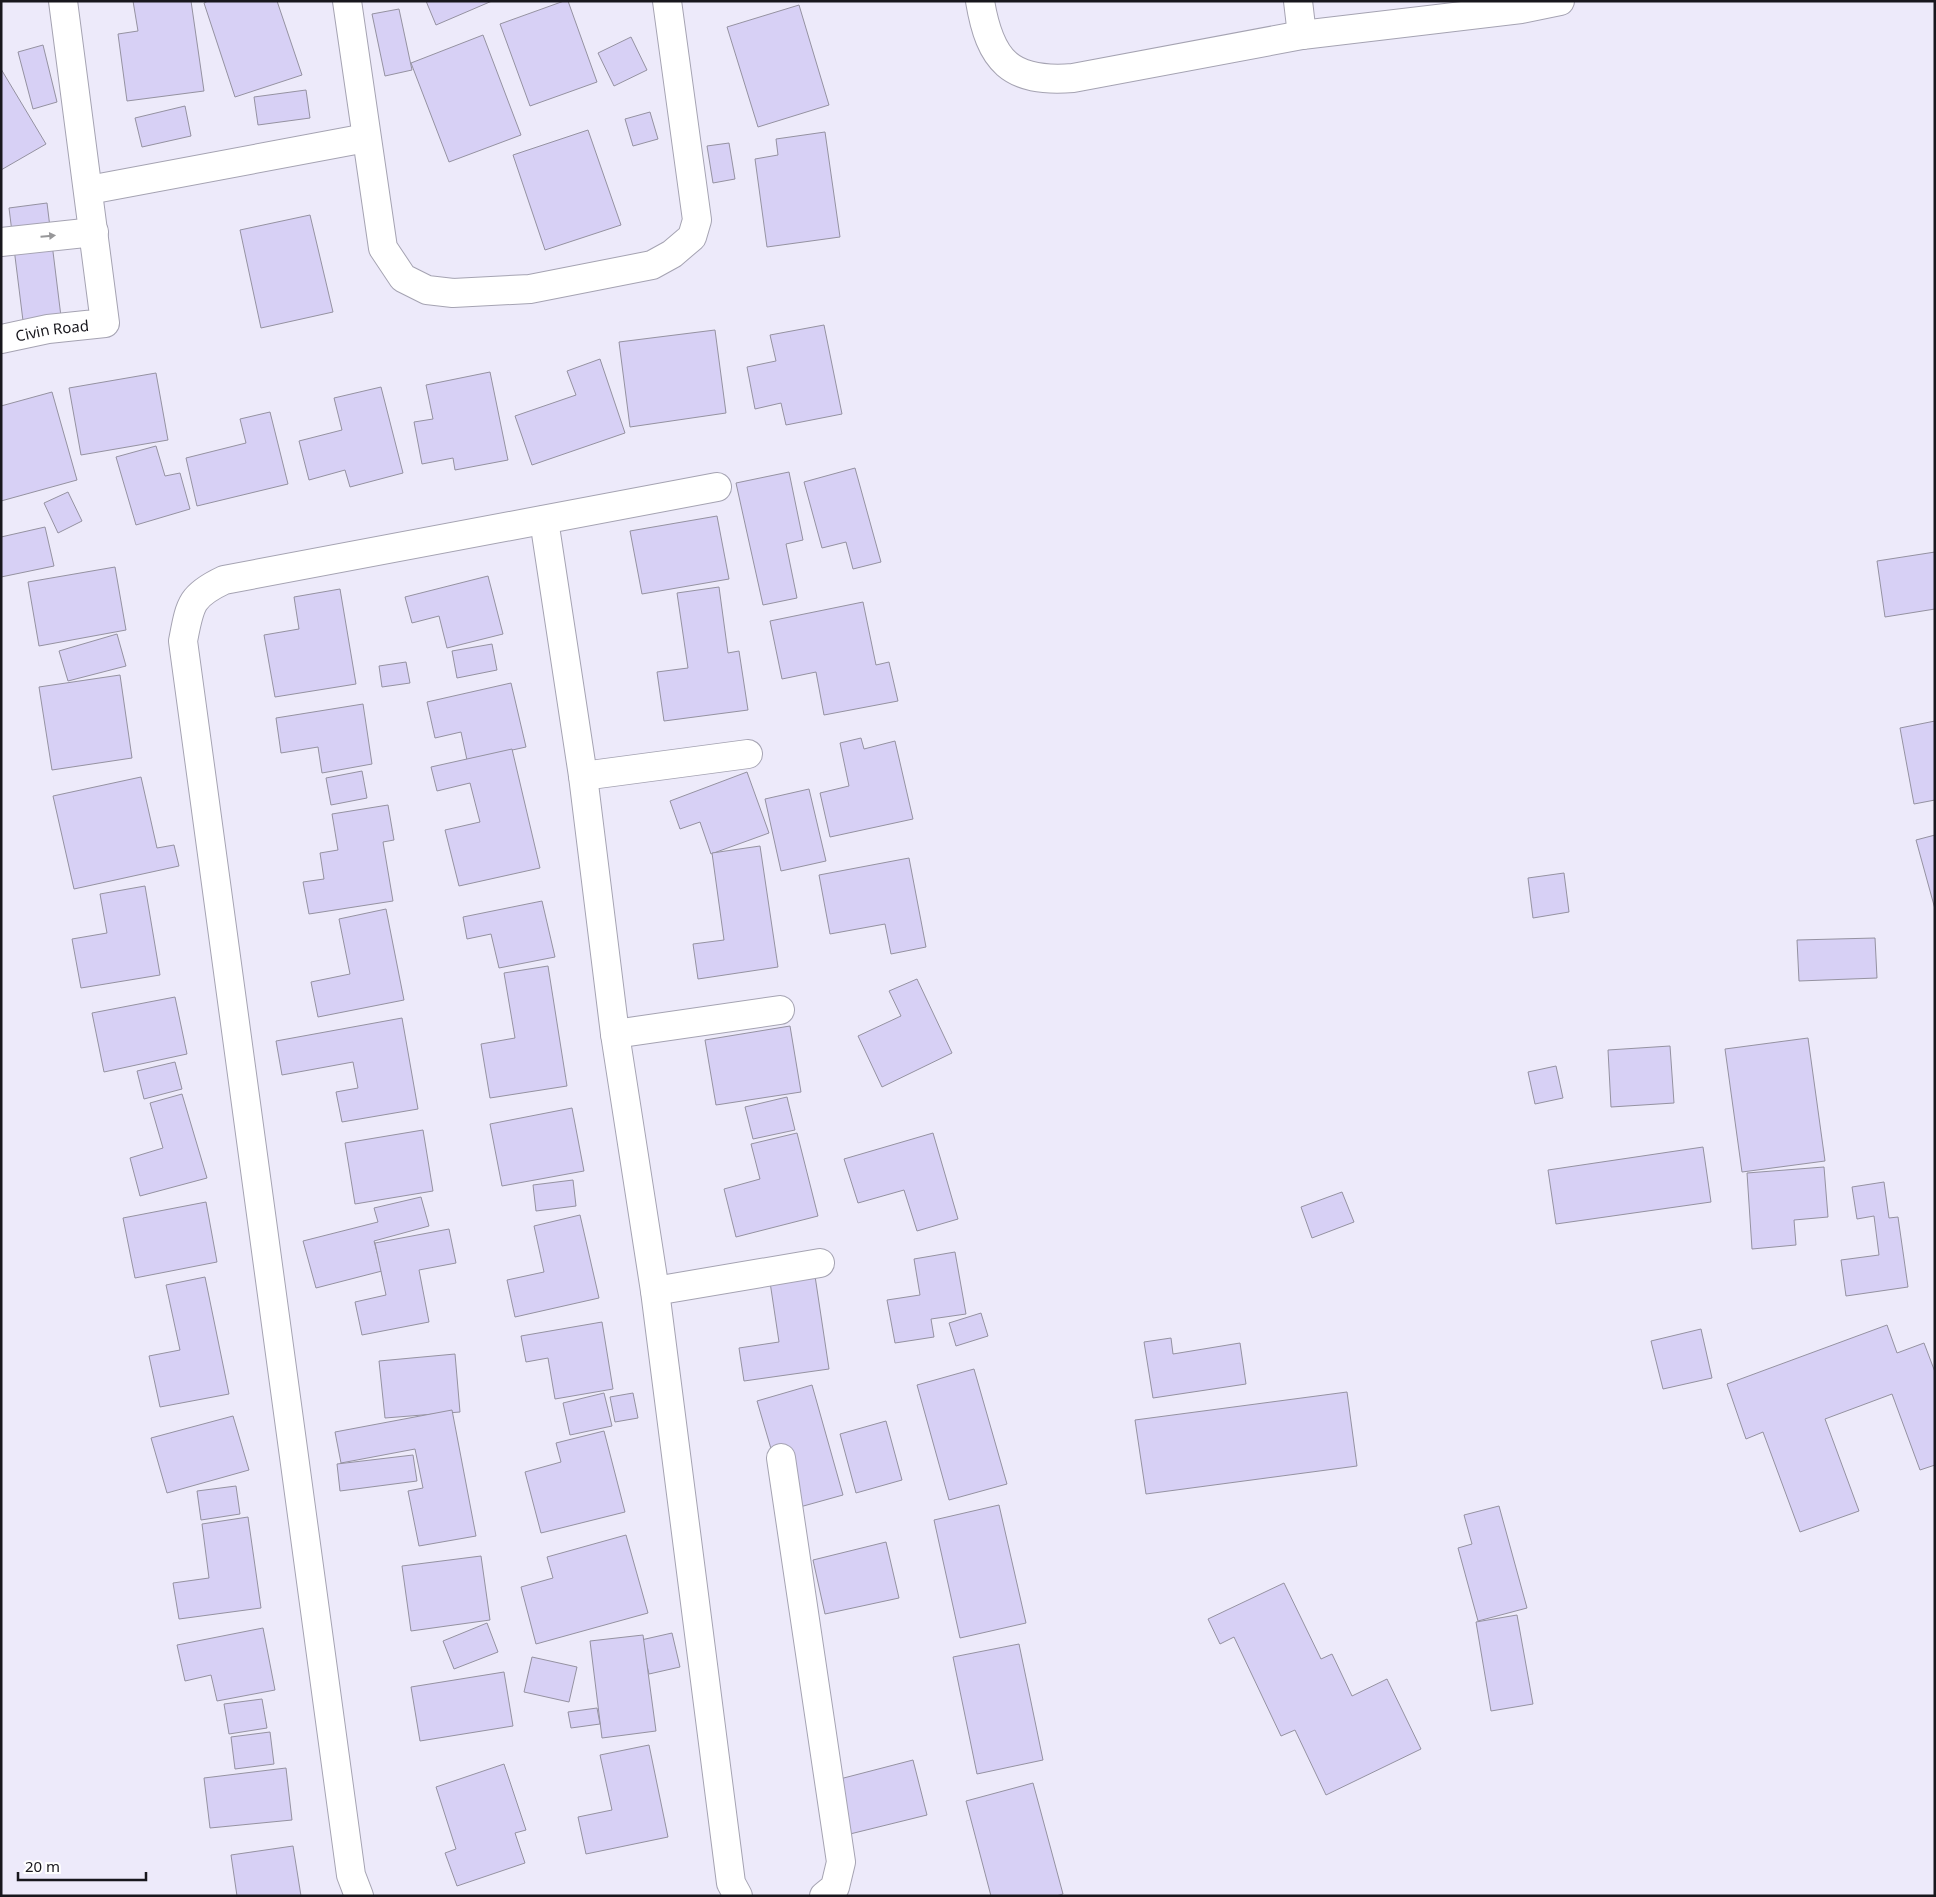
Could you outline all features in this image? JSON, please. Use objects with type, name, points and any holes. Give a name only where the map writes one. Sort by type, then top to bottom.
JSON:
[{"type":"street","points":[[1,242],[94,232],[63,1]]},
{"type":"street","points":[[347,1],[383,248],[402,278],[421,287],[453,293],[530,289],[652,266],[672,254],[692,237],[698,220],[667,1]]},
{"type":"street","points":[[980,1],[984,26],[992,47],[1003,62],[1019,72],[1037,78],[1073,78],[1302,34],[1522,9],[1560,1]]},
{"type":"street","points":[[1298,1],[1302,34]]},
{"type":"street","points":[[89,190],[366,138]]},
{"type":"street","name":"Civin Road","points":[[1,339],[48,330],[105,323],[94,232]]},
{"type":"street","points":[[359,1896],[351,1875],[183,641],[188,617],[194,599],[204,590],[224,580],[718,488]]},
{"type":"street","points":[[544,520],[583,776],[615,1034],[655,1291],[732,1891]]},
{"type":"street","points":[[583,776],[748,754]]},
{"type":"street","points":[[615,1034],[780,1010]]},
{"type":"street","points":[[655,1291],[820,1263]]},
{"type":"street","points":[[781,1458],[841,1862],[834,1887],[824,1896]]},
{"type":"building","points":[[133,1],[191,1],[204,91],[127,101],[118,34],[138,31]]},
{"type":"building","points":[[208,1],[277,1],[302,75],[235,97],[204,3]]},
{"type":"building","points":[[426,1],[492,1],[436,25]]},
{"type":"building","points":[[568,1],[597,82],[530,106],[500,24]]},
{"type":"building","points":[[799,5],[829,105],[758,127],[727,27]]},
{"type":"building","points":[[399,9],[412,70],[385,76],[372,14]]},
{"type":"building","points":[[483,35],[521,135],[449,162],[411,63]]},
{"type":"building","points":[[631,37],[647,70],[614,86],[598,53]]},
{"type":"building","points":[[43,45],[57,102],[33,109],[18,52]]},
{"type":"building","points":[[1,69],[46,144],[1,170]]},
{"type":"building","points":[[306,90],[310,118],[258,125],[254,97]]},
{"type":"building","points":[[185,106],[191,136],[142,147],[135,118]]},
{"type":"building","points":[[650,112],[658,139],[633,146],[625,119]]},
{"type":"building","points":[[588,130],[621,225],[545,250],[513,155]]},
{"type":"building","points":[[825,132],[840,237],[767,247],[755,159],[778,155],[776,139]]},
{"type":"building","points":[[729,143],[735,179],[713,183],[707,146]]},
{"type":"building","points":[[47,203],[64,341],[26,345],[9,208]]},
{"type":"building","points":[[310,215],[333,312],[261,328],[240,230]]},
{"type":"building","points":[[824,325],[842,414],[786,425],[781,403],[755,409],[747,367],[776,361],[770,335]]},
{"type":"building","points":[[715,330],[726,413],[630,427],[619,342]]},
{"type":"building","points":[[600,359],[625,433],[532,465],[515,416],[576,395],[567,371]]},
{"type":"building","points":[[490,372],[508,460],[455,470],[453,458],[422,464],[414,422],[433,419],[426,385]]},
{"type":"building","points":[[156,373],[168,440],[81,455],[69,388]]},
{"type":"building","points":[[381,387],[403,473],[350,487],[345,470],[309,480],[299,441],[342,430],[334,398]]},
{"type":"building","points":[[52,392],[77,480],[1,501],[1,406]]},
{"type":"building","points":[[270,412],[288,484],[197,506],[186,458],[246,443],[240,419]]},
{"type":"building","points":[[156,446],[165,476],[180,473],[190,509],[136,525],[116,457]]},
{"type":"building","points":[[855,468],[881,562],[853,569],[846,542],[822,548],[804,482]]},
{"type":"building","points":[[789,472],[803,540],[786,544],[797,598],[763,605],[736,483]]},
{"type":"building","points":[[68,492],[82,521],[58,533],[44,503]]},
{"type":"building","points":[[717,516],[729,579],[642,594],[630,531]]},
{"type":"building","points":[[45,527],[54,566],[1,577],[1,537]]},
{"type":"building","points":[[1935,552],[1935,609],[1885,617],[1877,561]]},
{"type":"building","points":[[115,567],[126,630],[39,646],[28,582]]},
{"type":"building","points":[[488,576],[503,634],[447,648],[439,616],[412,623],[405,597]]},
{"type":"building","points":[[719,587],[728,653],[739,651],[748,710],[664,721],[657,672],[688,668],[677,593]]},
{"type":"building","points":[[340,589],[356,684],[275,697],[264,635],[299,629],[294,597]]},
{"type":"building","points":[[863,602],[876,665],[889,662],[898,701],[824,715],[816,672],[782,679],[770,621]]},
{"type":"building","points":[[117,634],[126,666],[68,681],[59,651]]},
{"type":"building","points":[[492,644],[497,670],[457,678],[452,651]]},
{"type":"building","points":[[406,662],[410,683],[382,687],[379,666]]},
{"type":"building","points":[[120,675],[132,758],[52,770],[39,687]]},
{"type":"building","points":[[511,683],[526,747],[467,760],[461,732],[435,738],[427,702]]},
{"type":"building","points":[[363,704],[372,764],[322,773],[318,747],[281,753],[276,718]]},
{"type":"building","points":[[1935,721],[1935,800],[1914,804],[1900,728]]},
{"type":"building","points":[[861,738],[864,749],[895,741],[913,819],[830,837],[820,793],[849,786],[840,743]]},
{"type":"building","points":[[512,749],[540,868],[459,886],[445,830],[480,822],[470,783],[437,791],[431,767]]},
{"type":"building","points":[[362,771],[367,798],[331,805],[326,778]]},
{"type":"building","points":[[747,772],[769,833],[711,854],[700,822],[680,829],[670,801]]},
{"type":"building","points":[[141,777],[157,848],[174,845],[179,866],[74,889],[53,796]]},
{"type":"building","points":[[809,789],[826,861],[781,871],[765,799]]},
{"type":"building","points":[[388,805],[394,840],[383,842],[393,901],[309,914],[303,882],[324,879],[320,853],[338,850],[332,814]]},
{"type":"building","points":[[1935,835],[1935,909],[1916,840]]},
{"type":"building","points":[[760,846],[778,967],[698,979],[693,944],[724,940],[712,853]]},
{"type":"building","points":[[909,858],[926,947],[891,954],[885,924],[830,934],[819,875]]},
{"type":"building","points":[[1564,873],[1569,912],[1533,918],[1528,878]]},
{"type":"building","points":[[145,886],[160,975],[81,988],[72,939],[107,933],[100,894]]},
{"type":"building","points":[[542,901],[555,957],[499,968],[491,934],[467,939],[463,917]]},
{"type":"building","points":[[386,909],[404,1000],[318,1017],[311,982],[350,974],[339,919]]},
{"type":"building","points":[[1875,938],[1877,978],[1799,981],[1797,940]]},
{"type":"building","points":[[548,966],[567,1086],[490,1098],[481,1044],[515,1038],[504,973]]},
{"type":"building","points":[[917,979],[952,1053],[882,1087],[858,1036],[901,1016],[889,991]]},
{"type":"building","points":[[175,997],[187,1054],[104,1072],[92,1013]]},
{"type":"building","points":[[402,1018],[418,1109],[342,1122],[336,1092],[358,1088],[353,1062],[282,1075],[276,1041]]},
{"type":"building","points":[[790,1026],[801,1092],[716,1105],[705,1040]]},
{"type":"building","points":[[1808,1038],[1825,1161],[1742,1172],[1725,1049]]},
{"type":"building","points":[[1670,1046],[1674,1103],[1611,1107],[1608,1050]]},
{"type":"building","points":[[175,1062],[182,1089],[144,1099],[137,1071]]},
{"type":"building","points":[[1556,1066],[1563,1098],[1535,1104],[1528,1072]]},
{"type":"building","points":[[182,1094],[207,1178],[140,1196],[130,1158],[163,1148],[150,1103]]},
{"type":"building","points":[[787,1097],[795,1130],[753,1139],[745,1107]]},
{"type":"building","points":[[572,1108],[584,1171],[502,1186],[490,1124]]},
{"type":"building","points":[[423,1130],[433,1191],[355,1204],[345,1143]]},
{"type":"building","points":[[797,1133],[818,1216],[736,1237],[724,1189],[760,1179],[751,1144]]},
{"type":"building","points":[[933,1133],[958,1219],[917,1231],[904,1190],[858,1203],[844,1159]]},
{"type":"building","points":[[1703,1147],[1711,1202],[1556,1224],[1548,1170]]},
{"type":"building","points":[[1824,1167],[1828,1217],[1794,1220],[1796,1245],[1752,1249],[1747,1173]]},
{"type":"building","points":[[573,1180],[576,1206],[536,1211],[533,1185]]},
{"type":"building","points":[[1884,1182],[1889,1218],[1898,1217],[1908,1287],[1846,1296],[1841,1260],[1879,1255],[1874,1216],[1857,1219],[1852,1187]]},
{"type":"building","points":[[1342,1192],[1354,1222],[1312,1238],[1301,1207]]},
{"type":"building","points":[[421,1197],[429,1226],[374,1241],[382,1271],[316,1288],[303,1241],[378,1222],[374,1208]]},
{"type":"building","points":[[206,1202],[217,1262],[135,1278],[123,1218]]},
{"type":"building","points":[[580,1215],[599,1298],[515,1317],[507,1280],[544,1272],[534,1226]]},
{"type":"building","points":[[449,1229],[456,1263],[419,1270],[429,1322],[362,1335],[355,1302],[386,1295],[375,1243]]},
{"type":"building","points":[[955,1252],[966,1314],[931,1319],[934,1337],[895,1343],[887,1300],[920,1295],[914,1259]]},
{"type":"building","points":[[815,1276],[829,1369],[744,1381],[739,1348],[779,1342],[770,1282]]},
{"type":"building","points":[[205,1277],[229,1394],[160,1407],[149,1356],[180,1350],[166,1285]]},
{"type":"building","points":[[981,1313],[988,1336],[956,1346],[949,1323]]},
{"type":"building","points":[[602,1322],[613,1389],[555,1399],[548,1358],[526,1362],[521,1336]]},
{"type":"building","points":[[1887,1325],[1897,1353],[1924,1343],[1935,1372],[1935,1465],[1920,1470],[1892,1394],[1825,1419],[1859,1511],[1800,1532],[1763,1432],[1746,1439],[1727,1384]]},
{"type":"building","points":[[1701,1329],[1712,1378],[1663,1389],[1651,1341]]},
{"type":"building","points":[[1171,1338],[1173,1354],[1240,1343],[1246,1384],[1153,1398],[1144,1342]]},
{"type":"building","points":[[455,1354],[460,1412],[385,1418],[379,1361]]},
{"type":"building","points":[[974,1369],[1007,1484],[949,1500],[917,1385]]},
{"type":"building","points":[[812,1385],[843,1495],[789,1510],[757,1401]]},
{"type":"building","points":[[1347,1392],[1357,1466],[1146,1494],[1135,1420]]},
{"type":"building","points":[[604,1393],[612,1426],[570,1435],[563,1403]]},
{"type":"building","points":[[633,1393],[638,1418],[615,1422],[610,1397]]},
{"type":"building","points":[[452,1410],[476,1536],[419,1546],[408,1491],[423,1488],[415,1449],[341,1463],[335,1432]]},
{"type":"building","points":[[233,1416],[249,1470],[167,1493],[151,1438]]},
{"type":"building","points":[[886,1421],[902,1480],[856,1493],[840,1434]]},
{"type":"building","points":[[604,1431],[625,1512],[541,1533],[525,1472],[561,1462],[556,1443]]},
{"type":"building","points":[[413,1455],[417,1481],[340,1491],[337,1464]]},
{"type":"building","points":[[236,1486],[240,1514],[201,1520],[197,1491]]},
{"type":"building","points":[[999,1505],[1026,1623],[960,1638],[934,1520]]},
{"type":"building","points":[[1499,1506],[1527,1608],[1478,1621],[1458,1548],[1472,1544],[1464,1515]]},
{"type":"building","points":[[248,1517],[261,1608],[179,1619],[173,1583],[209,1578],[202,1524]]},
{"type":"building","points":[[626,1535],[648,1613],[536,1644],[521,1587],[553,1578],[547,1557]]},
{"type":"building","points":[[886,1542],[899,1598],[825,1614],[813,1560]]},
{"type":"building","points":[[481,1556],[490,1620],[411,1631],[402,1566]]},
{"type":"building","points":[[1284,1583],[1321,1659],[1332,1654],[1352,1696],[1387,1679],[1421,1749],[1326,1795],[1295,1730],[1281,1736],[1234,1637],[1220,1644],[1208,1619]]},
{"type":"building","points":[[1517,1615],[1533,1704],[1491,1711],[1476,1622]]},
{"type":"building","points":[[487,1623],[498,1652],[454,1669],[443,1641]]},
{"type":"building","points":[[263,1628],[275,1690],[217,1701],[211,1675],[185,1681],[177,1645]]},
{"type":"building","points":[[672,1633],[680,1667],[649,1674],[641,1640]]},
{"type":"building","points":[[643,1635],[656,1731],[602,1738],[590,1641]]},
{"type":"building","points":[[1019,1644],[1043,1760],[977,1774],[953,1657]]},
{"type":"building","points":[[532,1657],[577,1667],[569,1702],[524,1692]]},
{"type":"building","points":[[504,1672],[513,1726],[420,1741],[411,1687]]},
{"type":"building","points":[[262,1699],[267,1728],[229,1734],[224,1704]]},
{"type":"building","points":[[597,1708],[600,1724],[571,1728],[568,1712]]},
{"type":"building","points":[[270,1732],[274,1764],[235,1769],[231,1737]]},
{"type":"building","points":[[649,1745],[668,1837],[586,1854],[578,1817],[612,1810],[600,1755]]},
{"type":"building","points":[[913,1760],[927,1815],[850,1834],[836,1780]]},
{"type":"building","points":[[504,1764],[526,1830],[515,1833],[525,1863],[457,1886],[445,1853],[456,1849],[436,1787]]},
{"type":"building","points":[[286,1768],[292,1820],[210,1828],[204,1778]]},
{"type":"building","points":[[1033,1783],[1063,1894],[1056,1896],[991,1896],[966,1801]]},
{"type":"building","points":[[293,1846],[301,1896],[237,1896],[231,1855]]}]
